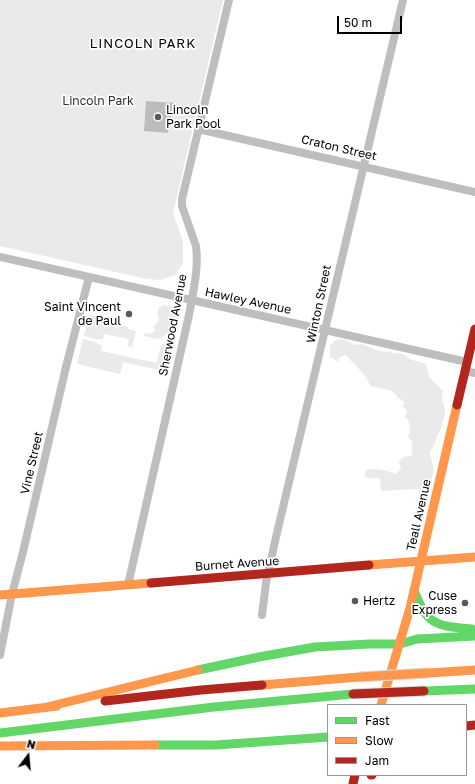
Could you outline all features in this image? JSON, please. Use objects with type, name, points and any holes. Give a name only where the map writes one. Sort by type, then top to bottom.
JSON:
[{"type":"main road","name":"Teall Avenue","points":[[381,704],[400,644],[414,590],[475,329]]},
{"type":"main road","name":"Burnet Avenue","points":[[0,595],[475,557]]},
{"type":"main road","points":[[414,590],[422,609],[431,619],[441,626],[475,630]]},
{"type":"main road","points":[[47,707],[175,675],[315,647],[374,643],[400,644],[417,639],[475,636]]},
{"type":"main road","points":[[0,713],[201,690],[475,670]]},
{"type":"main road","points":[[0,733],[214,708],[353,694],[475,689]]},
{"type":"main road","points":[[0,746],[216,745],[327,738]]},
{"type":"street","name":"Sherwood Avenue","points":[[128,585],[196,274],[196,246],[184,213],[182,199],[230,0]]},
{"type":"street","name":"Winton Street","points":[[262,615],[276,537],[403,0]]},
{"type":"street","name":"Craton Street","points":[[198,129],[475,192]]},
{"type":"street","name":"Hawley Avenue","points":[[0,257],[191,301],[326,330],[466,367],[475,373]]},
{"type":"street","name":"Vine Street","points":[[0,656],[12,594],[89,277]]},
{"type":"green space","name":"Lincoln Park","points":[[0,0],[223,0],[173,213],[183,241],[183,263],[175,275],[160,280],[147,279],[0,246]]},
{"type":"green space","points":[[163,305],[178,308],[173,331],[158,339],[144,336],[145,333],[151,334],[155,331],[154,326],[159,319],[157,314]]},
{"type":"green space","points":[[89,315],[104,318],[103,321],[128,327],[128,329],[136,331],[132,347],[127,346],[129,339],[104,334],[103,339],[95,339],[84,336]]},
{"type":"green space","points":[[83,339],[95,342],[102,346],[101,351],[157,363],[162,346],[164,343],[171,341],[164,371],[123,362],[120,374],[77,364]]},
{"type":"green space","points":[[337,339],[346,340],[353,345],[361,344],[380,351],[404,354],[409,359],[426,364],[429,377],[443,391],[442,399],[445,407],[444,419],[430,453],[434,471],[430,489],[426,496],[419,500],[419,489],[381,491],[380,478],[369,478],[364,476],[366,470],[369,469],[377,469],[396,474],[401,469],[399,462],[403,457],[412,456],[412,441],[408,437],[410,426],[405,416],[407,411],[403,407],[404,402],[397,397],[393,391],[370,386],[363,373],[346,355],[340,357],[338,362],[330,357],[330,346]]},
{"type":"shaded area","name":"Lincoln Park Pool","points":[[146,101],[174,103],[168,133],[144,131]]},
{"type":"traffic: fast","points":[[414,590],[424,611],[435,622],[450,627],[472,629]]},
{"type":"traffic: fast","points":[[198,670],[315,647],[400,644],[417,639],[475,636]]},
{"type":"traffic: fast","points":[[424,691],[475,689]]},
{"type":"traffic: fast","points":[[0,733],[214,707],[353,694]]},
{"type":"traffic: fast","points":[[155,745],[216,745],[327,737]]},
{"type":"traffic: slow","points":[[381,704],[410,608],[457,405]]},
{"type":"traffic: slow","points":[[369,565],[475,557]]},
{"type":"traffic: slow","points":[[0,595],[151,583]]},
{"type":"traffic: slow","points":[[47,707],[198,670]]},
{"type":"traffic: slow","points":[[428,673],[475,670]]},
{"type":"traffic: slow","points":[[359,677],[428,673]]},
{"type":"traffic: slow","points":[[262,685],[359,677]]},
{"type":"traffic: slow","points":[[0,713],[57,706]]},
{"type":"traffic: slow","points":[[0,746],[155,745]]},
{"type":"traffic: jam","points":[[457,405],[475,329]]},
{"type":"traffic: jam","points":[[151,583],[369,565]]},
{"type":"traffic: jam","points":[[105,701],[201,690],[262,685]]},
{"type":"traffic: jam","points":[[353,694],[424,691]]},
{"type":"traffic: jam","points":[[467,726],[475,725]]},
{"type":"traffic: jam","points":[[353,784],[355,776]]},
{"type":"place","name":"Lincoln Park Pool","points":[[158,117]]},
{"type":"place","name":"Saint Vincent de Paul","points":[[129,314]]},
{"type":"place","name":"Hertz","points":[[355,601]]},
{"type":"place","name":"Cuse Express","points":[[465,603]]},
{"type":"district","name":"LINCOLN PARK","points":[[143,44]]}]
